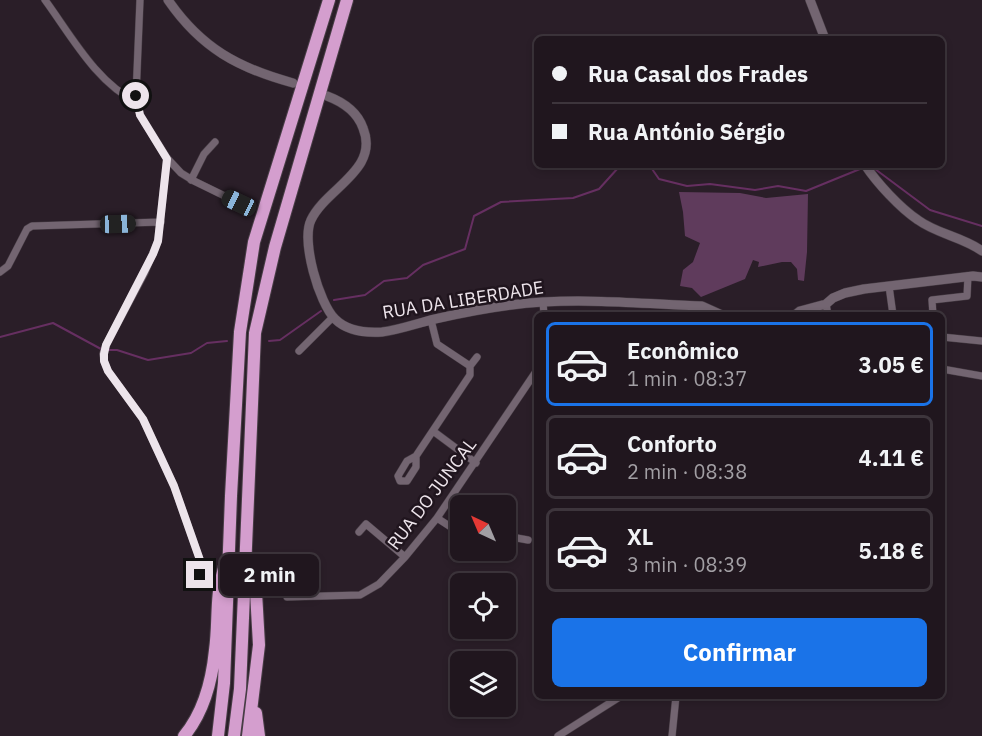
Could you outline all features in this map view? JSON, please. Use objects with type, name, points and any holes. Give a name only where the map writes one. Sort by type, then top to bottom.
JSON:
[{"type":"highway","points":[[218,736],[224,683],[240,332],[254,242],[329,0]]},
{"type":"highway","points":[[234,736],[240,689],[255,333],[275,247],[347,0]]},
{"type":"highway","points":[[246,543],[256,602],[258,645],[248,736]]},
{"type":"highway","points":[[184,736],[201,710],[206,695],[215,651],[218,586],[229,553]]},
{"type":"highway","points":[[254,691],[259,736]]},
{"type":"street","points":[[45,0],[81,51],[113,87],[137,102]]},
{"type":"street","points":[[140,0],[136,96],[140,115],[167,159],[191,180],[239,203]]},
{"type":"street","points":[[168,0],[183,21],[216,51],[246,67],[293,83]]},
{"type":"street","points":[[810,0],[824,36]]},
{"type":"street","points":[[299,351],[333,317],[318,286],[310,259],[308,234],[310,222],[319,207],[357,170],[365,154],[367,136],[360,120],[347,106],[327,96]]},
{"type":"street","points":[[191,180],[204,154],[215,142]]},
{"type":"street","points":[[167,159],[158,241],[106,345],[104,361],[108,371],[143,419],[174,486],[200,560],[200,575]]},
{"type":"street","points":[[867,168],[887,192],[918,220],[972,243],[982,251]]},
{"type":"street","points":[[0,272],[8,266],[27,229],[32,226],[161,222]]},
{"type":"street","points":[[799,312],[826,304],[845,293],[969,276],[982,277]]},
{"type":"street","points":[[933,312],[932,300],[967,296],[969,276]]},
{"type":"street","points":[[889,286],[893,312]]},
{"type":"street","points":[[543,302],[544,312]]},
{"type":"street","name":"RUA DA LIBERDADE","points":[[333,317],[354,330],[382,332],[431,320],[543,302],[702,306],[714,312]]},
{"type":"street","points":[[826,304],[827,312]]},
{"type":"street","points":[[431,320],[437,344],[470,366]]},
{"type":"street","points":[[945,337],[982,341]]},
{"type":"street","points":[[416,456],[471,375],[470,366],[477,357]]},
{"type":"street","points":[[945,370],[982,376]]},
{"type":"street","name":"RUA DO JUNCAL","points":[[287,597],[360,595],[379,584],[437,518],[534,375]]},
{"type":"street","points":[[433,431],[476,463]]},
{"type":"street","points":[[437,518],[450,526]]},
{"type":"street","points":[[359,532],[369,521],[405,557]]},
{"type":"street","points":[[516,538],[528,540]]},
{"type":"street","points":[[558,736],[616,699]]},
{"type":"street","points":[[672,736],[676,699]]},
{"type":"shaded area","points":[[679,192],[740,193],[766,198],[808,194],[804,281],[798,280],[797,269],[791,262],[758,267],[759,262],[753,260],[745,279],[701,297],[692,288],[680,286],[683,270],[693,262],[700,243],[685,236]]},
{"type":"waterway","points":[[334,300],[365,295],[384,281],[407,278],[423,265],[465,249],[474,216],[501,202],[573,198],[599,189],[618,168]]},
{"type":"waterway","points":[[651,168],[659,179],[687,186],[710,184],[755,190],[778,186],[806,191],[860,169]]},
{"type":"waterway","points":[[875,169],[930,210],[982,226]]},
{"type":"waterway","points":[[269,341],[280,340],[321,311]]},
{"type":"waterway","points":[[0,337],[53,323],[101,349]]},
{"type":"waterway","points":[[108,350],[117,350],[148,360],[191,353],[207,343],[227,341]]},
{"type":"route","points":[[136,96],[140,115],[167,159],[161,222],[153,254],[106,345],[104,361],[108,371],[143,419],[174,486],[200,560],[200,575]]}]
